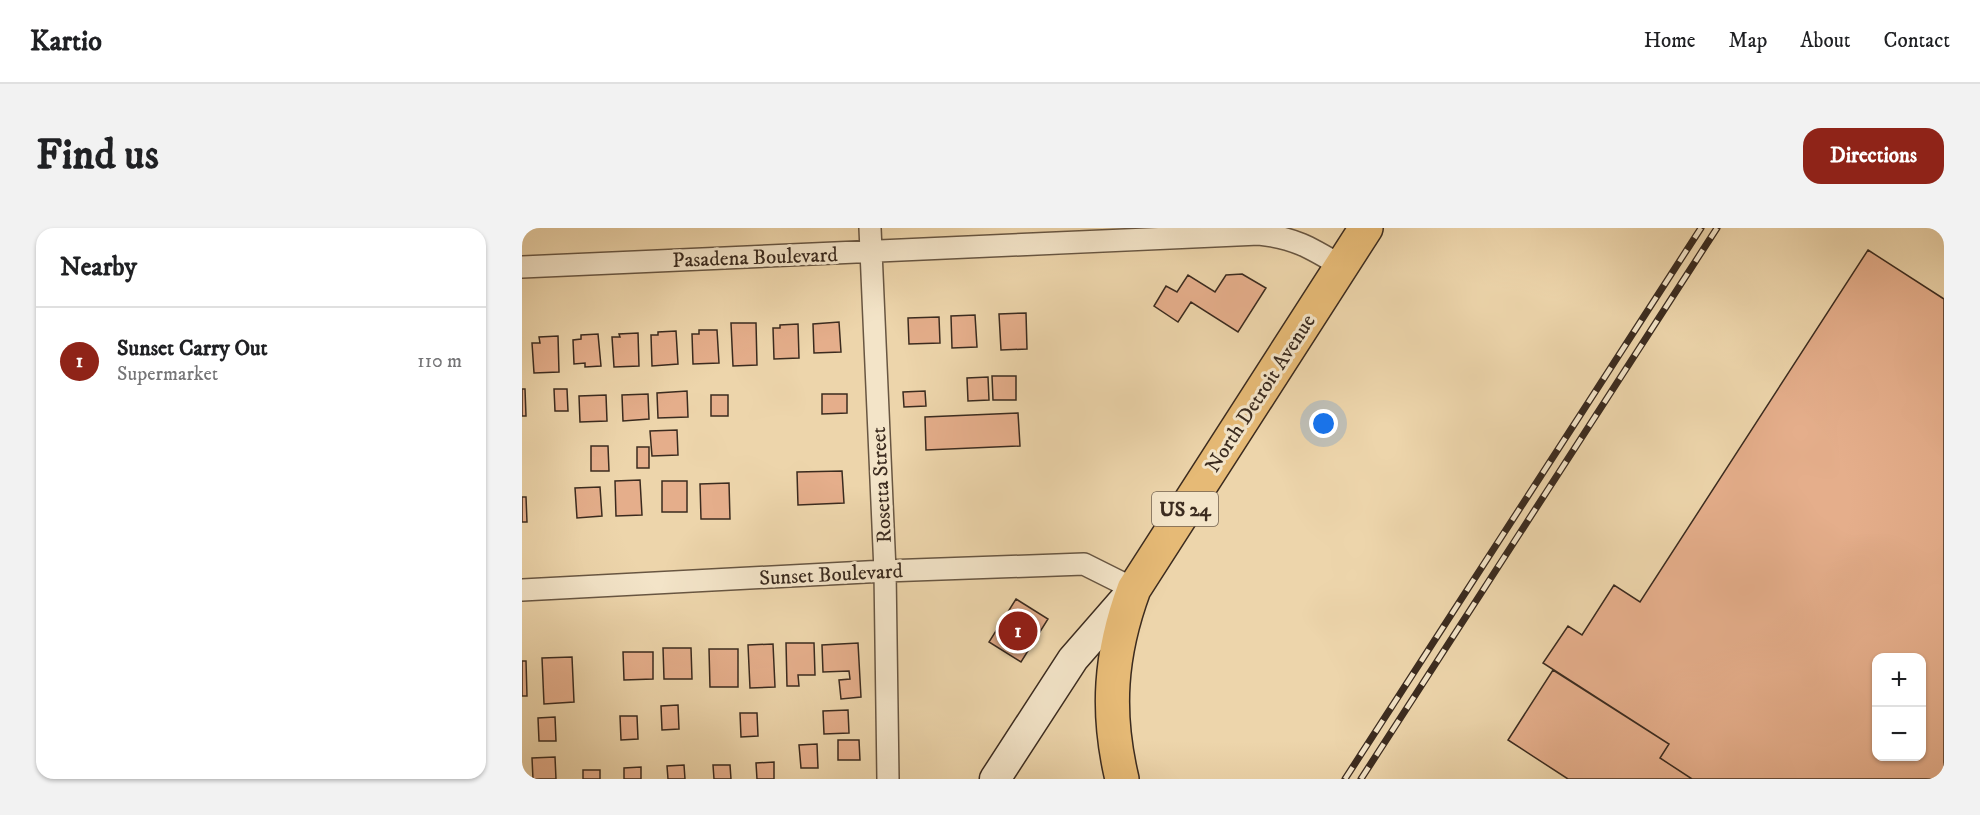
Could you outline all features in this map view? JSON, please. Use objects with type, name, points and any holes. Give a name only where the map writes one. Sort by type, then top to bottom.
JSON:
[{"type":"main road","name":"North Detroit Avenue","points":[[1122,779],[1115,748],[1112,703],[1122,623],[1134,589],[1366,228]]},
{"type":"street","name":"Rosetta Street","points":[[870,228],[885,571],[888,779]]},
{"type":"street","name":"Pasadena Boulevard","points":[[522,267],[1259,234],[1281,236],[1302,243],[1341,266]]},
{"type":"street","name":"Sunset Boulevard","points":[[522,590],[885,571],[1084,564],[1134,589]]},
{"type":"street","name":"North Detroit Avenue","points":[[995,779],[1073,659],[1134,589]]},
{"type":"building","points":[[1868,250],[1944,299],[1944,779],[1692,779],[1660,758],[1669,744],[1543,663],[1568,626],[1582,635],[1614,585],[1640,602]]},
{"type":"building","points":[[1242,274],[1266,288],[1238,332],[1191,302],[1178,322],[1154,306],[1166,286],[1177,292],[1188,275],[1215,292],[1226,275]]},
{"type":"building","points":[[1026,313],[1027,349],[1001,350],[999,314]]},
{"type":"building","points":[[975,315],[977,347],[952,348],[951,316]]},
{"type":"building","points":[[939,317],[940,343],[909,344],[908,318]]},
{"type":"building","points":[[839,322],[841,352],[814,353],[813,324]]},
{"type":"building","points":[[731,323],[756,323],[757,365],[733,366]]},
{"type":"building","points":[[798,324],[799,358],[774,359],[773,328],[780,328],[780,325]]},
{"type":"building","points":[[699,330],[717,330],[719,363],[693,364],[692,334],[699,334]]},
{"type":"building","points":[[676,331],[678,364],[652,366],[651,335],[658,335],[658,332]]},
{"type":"building","points":[[638,333],[639,366],[614,367],[612,337],[620,337],[619,334]]},
{"type":"building","points":[[598,334],[601,366],[585,367],[585,363],[574,364],[573,340],[581,339],[581,335]]},
{"type":"building","points":[[558,336],[559,372],[534,373],[532,343],[540,343],[539,337]]},
{"type":"building","points":[[992,376],[1016,376],[1016,400],[993,400]]},
{"type":"building","points":[[988,377],[989,400],[968,401],[967,378]]},
{"type":"building","points":[[522,389],[525,389],[526,416],[522,416]]},
{"type":"building","points":[[554,389],[567,389],[568,411],[555,411]]},
{"type":"building","points":[[687,391],[688,417],[658,418],[657,393]]},
{"type":"building","points":[[925,391],[926,406],[904,407],[903,392]]},
{"type":"building","points":[[648,394],[649,419],[623,421],[622,395]]},
{"type":"building","points":[[822,394],[847,394],[847,413],[822,414]]},
{"type":"building","points":[[606,395],[607,421],[580,422],[579,396]]},
{"type":"building","points":[[711,395],[728,395],[728,416],[711,416]]},
{"type":"building","points":[[1018,413],[1020,446],[926,450],[925,417]]},
{"type":"building","points":[[677,430],[678,455],[652,456],[650,431]]},
{"type":"building","points":[[591,446],[608,446],[609,471],[591,471]]},
{"type":"building","points":[[637,447],[649,447],[649,468],[637,468]]},
{"type":"building","points":[[842,471],[844,503],[798,505],[797,472]]},
{"type":"building","points":[[640,480],[642,515],[616,516],[615,481]]},
{"type":"building","points":[[662,481],[687,481],[687,512],[662,512]]},
{"type":"building","points":[[729,483],[730,519],[701,519],[700,484]]},
{"type":"building","points":[[600,487],[602,516],[577,518],[575,488]]},
{"type":"building","points":[[522,497],[526,497],[527,522],[522,522]]},
{"type":"building","points":[[1016,599],[1048,619],[1021,662],[989,642]]},
{"type":"building","points":[[786,643],[814,643],[815,675],[798,675],[799,686],[787,686]]},
{"type":"building","points":[[858,643],[861,697],[841,699],[839,680],[850,679],[849,671],[823,672],[822,645]]},
{"type":"building","points":[[773,644],[775,687],[750,688],[748,645]]},
{"type":"building","points":[[663,648],[691,648],[692,679],[664,679]]},
{"type":"building","points":[[709,649],[738,649],[738,687],[710,687]]},
{"type":"building","points":[[623,652],[653,652],[653,679],[624,680]]},
{"type":"building","points":[[572,657],[574,702],[544,704],[542,658]]},
{"type":"building","points":[[522,661],[526,661],[527,696],[522,696]]},
{"type":"building","points":[[1553,670],[1669,744],[1660,758],[1692,779],[1568,779],[1508,740]]},
{"type":"building","points":[[678,705],[679,729],[662,730],[661,706]]},
{"type":"building","points":[[848,710],[849,733],[824,734],[823,711]]},
{"type":"building","points":[[740,713],[757,713],[758,736],[741,737]]},
{"type":"building","points":[[620,716],[637,716],[638,739],[621,740]]},
{"type":"building","points":[[555,717],[556,741],[539,741],[538,718]]},
{"type":"building","points":[[838,740],[859,740],[860,760],[838,760]]},
{"type":"building","points":[[817,744],[818,768],[801,768],[799,745]]},
{"type":"building","points":[[555,757],[556,779],[533,779],[532,758]]},
{"type":"building","points":[[774,762],[774,779],[757,779],[756,763]]},
{"type":"building","points":[[684,765],[685,779],[668,779],[667,766]]},
{"type":"building","points":[[713,765],[730,765],[731,779],[714,779]]},
{"type":"building","points":[[641,767],[641,779],[624,779],[624,768]]},
{"type":"building","points":[[583,770],[600,770],[600,779],[583,779]]},
{"type":"railway","points":[[1345,779],[1701,228]]},
{"type":"railway","points":[[1361,779],[1717,228]]},
{"type":"place","name":"Sunset Carry Out","points":[[1018,631]]}]
